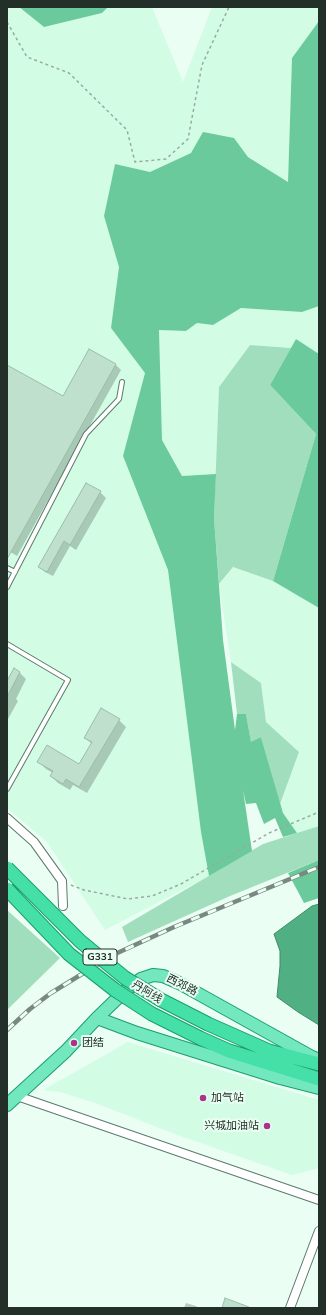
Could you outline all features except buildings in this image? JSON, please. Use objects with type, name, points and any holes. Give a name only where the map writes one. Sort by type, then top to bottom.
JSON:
[{"type":"highway","name":"丹阿线","points":[[7,868],[80,941],[125,978],[161,1000],[208,1024],[269,1051],[319,1064]]},
{"type":"highway","name":"丹阿线","points":[[7,889],[69,954],[115,990],[152,1014],[229,1051],[319,1079]]},
{"type":"main road","name":"西郊路","points":[[7,1105],[66,1051],[126,990],[141,979],[153,975],[163,976],[179,983],[319,1060]]},
{"type":"main road","points":[[97,1018],[152,1038],[280,1078],[319,1088]]},
{"type":"street","points":[[7,818],[34,842],[62,881],[63,906]]},
{"type":"street","points":[[17,1096],[319,1200]]},
{"type":"street","points":[[290,1308],[319,1231]]},
{"type":"lane","points":[[7,587],[86,434],[119,399],[122,382]]},
{"type":"lane","points":[[7,568],[15,572]]},
{"type":"lane","points":[[7,644],[68,680],[7,789]]},
{"type":"path","points":[[7,22],[27,58],[69,73],[127,130],[135,162],[166,159],[188,139],[202,65],[229,7]]},
{"type":"path","points":[[62,881],[84,890],[128,899],[152,896],[181,884],[269,833],[319,812]]},
{"type":"shaded area","points":[[7,7],[18,7],[44,27],[102,13],[108,7],[152,7],[183,82],[212,7],[319,7],[319,21],[292,58],[288,182],[248,156],[234,138],[191,153],[150,172],[115,164],[104,216],[119,267],[111,328],[145,373],[123,457],[168,570],[201,832],[209,876],[105,930],[47,842],[7,808]]},
{"type":"shaded area","points":[[19,7],[108,7],[102,13],[44,27]]},
{"type":"shaded area","points":[[319,21],[319,306],[302,312],[241,308],[213,325],[197,323],[186,331],[159,330],[162,440],[182,476],[216,474],[214,518],[223,640],[235,730],[237,714],[246,714],[251,742],[261,737],[283,813],[297,833],[283,837],[275,818],[264,824],[256,803],[246,804],[243,790],[252,851],[209,876],[201,832],[168,570],[123,456],[145,373],[111,328],[119,267],[104,216],[115,164],[150,172],[191,153],[203,132],[234,138],[248,157],[288,182],[292,58]]},
{"type":"shaded area","points":[[319,306],[319,354],[296,339],[291,348],[250,345],[219,387],[216,474],[182,476],[162,440],[159,330],[186,331],[197,323],[213,325],[241,308],[302,312]]},
{"type":"shaded area","points":[[296,339],[319,354],[319,608],[273,581],[316,434],[270,385]]},
{"type":"shaded area","points":[[250,345],[291,348],[270,385],[316,434],[273,581],[233,567],[219,584],[214,518],[219,387]]},
{"type":"shaded area","points":[[233,567],[273,581],[319,608],[319,826],[297,833],[283,813],[280,804],[299,752],[266,722],[261,683],[231,662],[219,585]]},
{"type":"shaded area","points":[[231,662],[261,683],[266,722],[299,752],[280,804],[261,737],[251,743],[246,714],[237,714]]},
{"type":"shaded area","points":[[319,826],[319,860],[230,896],[128,942],[122,927],[263,844]]},
{"type":"shaded area","points":[[319,860],[319,898],[304,903],[288,873]]},
{"type":"shaded area","points":[[319,904],[319,1025],[277,997],[280,951],[274,934],[312,906]]},
{"type":"shaded area","points":[[7,910],[60,958],[7,1010]]},
{"type":"shaded area","points":[[128,1042],[319,1100],[319,1168],[292,1175],[175,1134],[95,1103],[60,1092],[43,1090]]},
{"type":"railway","points":[[7,1030],[30,1009],[51,993],[113,955],[174,927],[319,867]]},
{"type":"place","name":"团结","points":[[74,1043]]},
{"type":"place","name":"加气站","points":[[203,1098]]},
{"type":"place","name":"兴城加油站","points":[[267,1126]]}]
